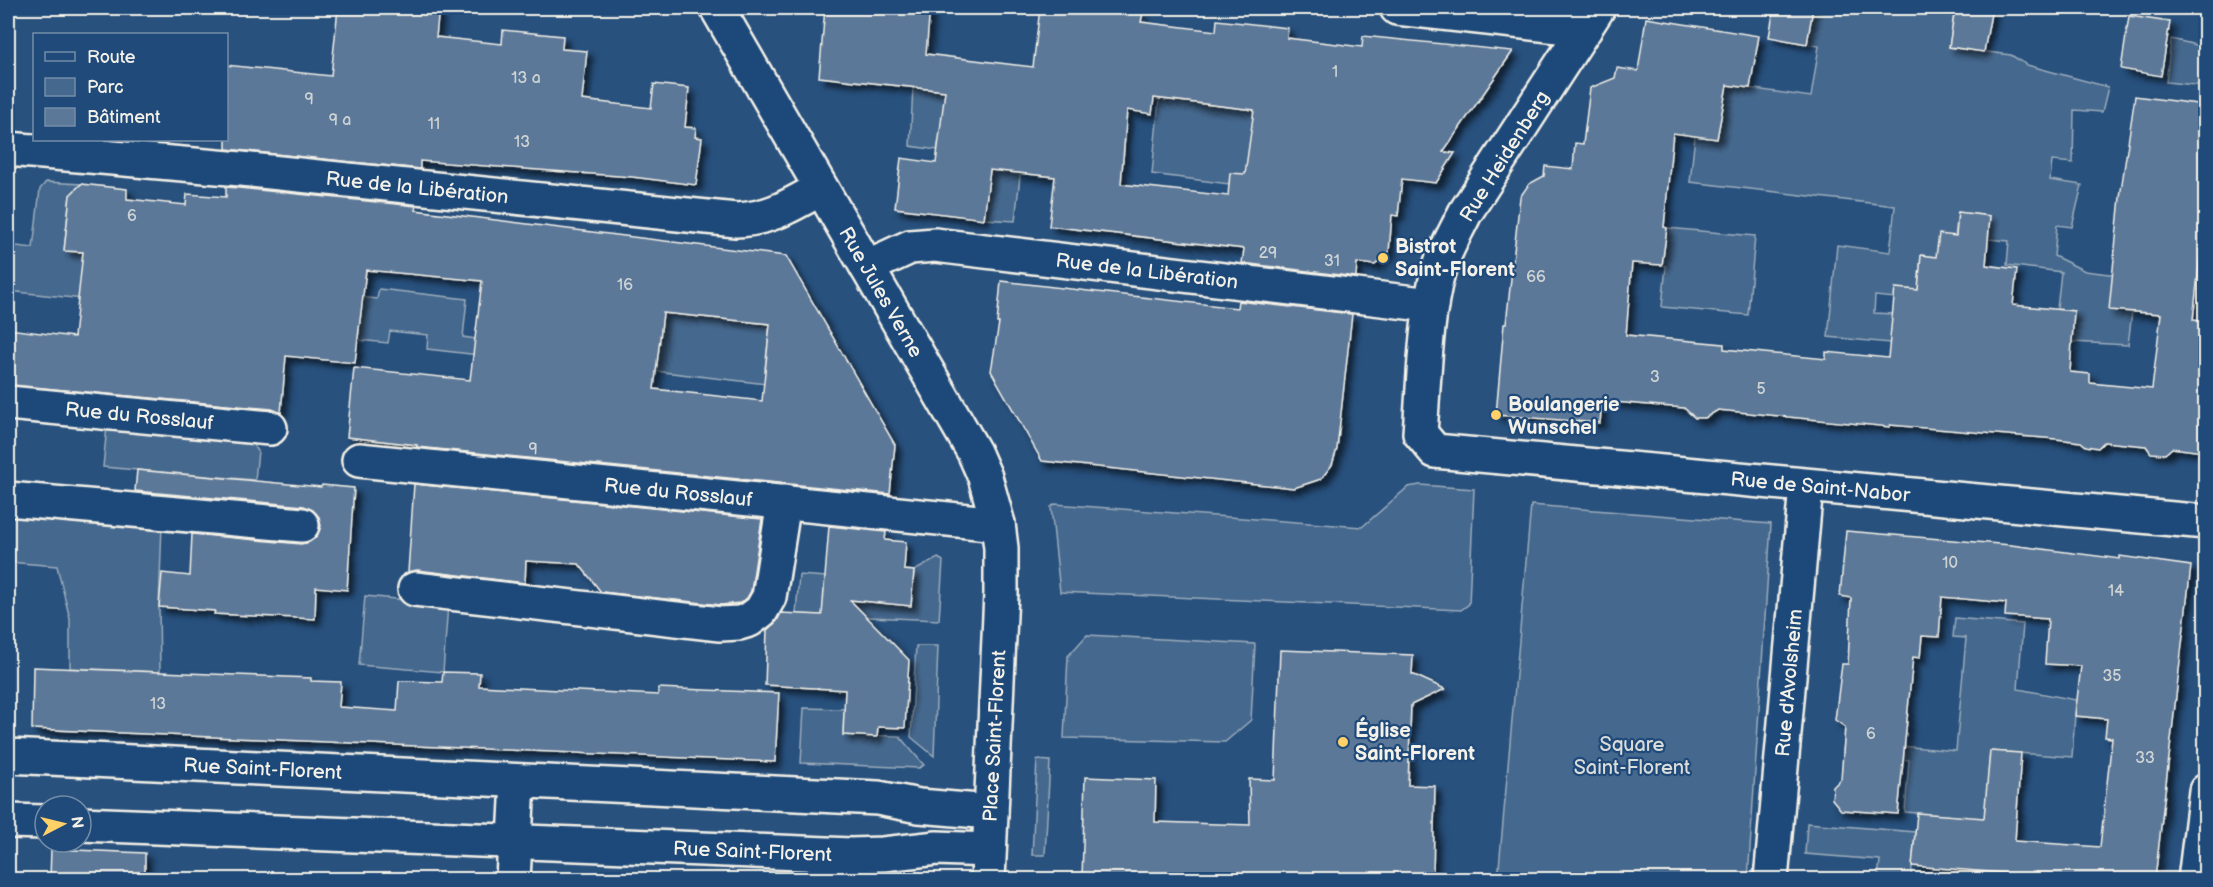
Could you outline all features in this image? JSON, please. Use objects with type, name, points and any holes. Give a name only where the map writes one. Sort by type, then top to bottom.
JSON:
[{"type":"street","name":"Rue Jules Verne","points":[[717,8],[974,452],[986,477],[998,524],[1001,548],[1001,593]]},
{"type":"street","points":[[1398,8],[1591,18]]},
{"type":"street","name":"Rue Heidenberg","points":[[1435,451],[1420,433],[1431,305],[1438,272],[1465,213],[1591,18]]},
{"type":"street","name":"Rue de la Libération","points":[[8,149],[241,169],[736,220],[769,216],[820,189]]},
{"type":"street","name":"Rue de la Libération","points":[[867,267],[910,247],[936,245],[1431,305]]},
{"type":"street","name":"Rue du Rosslauf","points":[[8,403],[270,428]]},
{"type":"street","name":"Rue de Saint-Nabor","points":[[1435,451],[2205,522]]},
{"type":"street","name":"Rue du Rosslauf","points":[[359,460],[998,524]]},
{"type":"street","name":"Rue d'Avolsheim","points":[[1772,879],[1806,486]]},
{"type":"street","points":[[8,499],[302,525]]},
{"type":"street","points":[[415,590],[720,624],[738,623],[750,620],[761,611],[769,597],[784,502]]},
{"type":"street","name":"Place Saint-Florent","points":[[988,865],[1001,593]]},
{"type":"street","name":"Rue Saint-Florent","points":[[8,756],[878,798],[919,806],[991,812]]},
{"type":"street","points":[[513,879],[518,781]]},
{"type":"street","points":[[2195,879],[2205,791]]},
{"type":"street","points":[[8,821],[33,822]]},
{"type":"street","name":"Rue Saint-Florent","points":[[93,824],[850,855],[937,848],[988,865]]},
{"type":"green space","points":[[1813,8],[1955,8],[1949,47],[2011,55],[2027,65],[2108,87],[2102,112],[2074,110],[2073,163],[2052,161],[2050,180],[2082,185],[2072,227],[2057,225],[2054,256],[2085,271],[2125,276],[2132,312],[2128,345],[2072,342],[2074,311],[2057,309],[2061,272],[2007,265],[2009,241],[1988,239],[1990,216],[1958,212],[1955,236],[1936,257],[1921,255],[1918,290],[1896,288],[1895,298],[1875,296],[1874,313],[1893,314],[1890,343],[1828,337],[1837,245],[1890,252],[1895,206],[1690,182],[1695,136],[1717,139],[1727,85],[1811,97],[1819,46],[1807,44]]},
{"type":"green space","points":[[2171,39],[2205,47],[2205,86],[2166,82]]},
{"type":"green space","points":[[913,87],[997,96],[1080,129],[1126,134],[1123,160],[1058,152],[1025,132],[1015,221],[984,219],[993,145],[939,139],[937,150],[910,146]]},
{"type":"green space","points":[[1159,99],[1263,111],[1304,182],[1231,173],[1229,184],[1152,174]]},
{"type":"green space","points":[[46,182],[81,184],[70,195],[64,250],[128,257],[93,300],[8,291],[8,245],[33,248],[40,189]]},
{"type":"green space","points":[[1667,228],[1755,236],[1748,315],[1662,307],[1666,266],[1662,265]]},
{"type":"green space","points":[[379,289],[467,299],[463,337],[497,342],[550,363],[427,349],[428,335],[390,331],[388,343],[358,340],[359,329],[334,294],[377,299]]},
{"type":"green space","points":[[663,313],[770,324],[765,368],[775,385],[655,371]]},
{"type":"green space","points":[[107,426],[249,439],[258,451],[255,480],[103,467]]},
{"type":"green space","points":[[1420,485],[1474,489],[1469,604],[1461,610],[1060,592],[1051,507],[1055,504],[1362,527],[1408,487]]},
{"type":"green space","name":"Square Saint-Florent","points":[[1531,505],[1771,524],[1748,879],[1498,879]]},
{"type":"green space","points":[[8,511],[162,524],[159,607],[160,672],[70,668],[70,619],[57,566],[8,562]]},
{"type":"green space","points":[[938,558],[943,561],[939,620],[796,614],[799,575],[827,577],[911,605],[914,571]]},
{"type":"green space","points":[[365,596],[448,604],[443,672],[359,665]]},
{"type":"green space","points":[[1955,618],[2023,624],[2018,689],[2076,700],[2072,757],[1990,751],[1984,828],[1965,817],[1905,812],[1909,760],[1843,754],[1844,741],[1956,751],[1966,638],[1953,637]]},
{"type":"green space","points":[[1087,635],[1255,644],[1251,720],[1225,742],[1064,738],[1068,656]]},
{"type":"green space","points":[[916,646],[938,646],[934,756],[911,737]]},
{"type":"green space","points":[[804,708],[844,709],[843,735],[899,736],[924,765],[919,768],[801,763]]},
{"type":"green space","points":[[1037,760],[1050,761],[1045,855],[1032,855]]},
{"type":"green space","points":[[1807,823],[1915,832],[1911,879],[1878,879],[1880,860],[1805,854]]},
{"type":"building","points":[[338,8],[439,8],[436,37],[502,44],[503,30],[563,36],[562,49],[587,51],[582,100],[651,108],[654,84],[689,88],[685,127],[696,128],[695,137],[702,138],[696,185],[632,177],[420,161],[420,169],[226,149],[226,141],[228,141],[228,65],[331,76]]},
{"type":"building","points":[[825,8],[930,8],[926,54],[1033,67],[1040,8],[1090,8],[1143,13],[1141,22],[1216,31],[1217,20],[1288,28],[1287,38],[1362,47],[1363,36],[1513,51],[1443,152],[1455,153],[1436,183],[1402,179],[1398,216],[1392,215],[1389,252],[1375,265],[1357,263],[1356,277],[1242,263],[1244,249],[1049,226],[1055,177],[990,170],[984,219],[895,208],[901,158],[936,163],[945,91],[819,77]],"holes":[[[1154,98],[1254,110],[1245,174],[1230,173],[1228,196],[1121,184],[1127,110],[1152,114]]]},
{"type":"building","points":[[1774,8],[1813,8],[1807,44],[1769,37]]},
{"type":"building","points":[[1955,8],[1992,8],[1984,52],[1949,47]]},
{"type":"building","points":[[2129,16],[2170,22],[2161,76],[2121,69]]},
{"type":"building","points":[[1646,18],[1759,36],[1750,88],[1727,85],[1717,139],[1673,133],[1664,227],[1667,228],[1662,265],[1632,263],[1626,335],[1724,344],[1724,349],[1826,359],[1826,352],[1888,358],[1895,288],[1918,290],[1921,255],[1936,257],[1939,234],[1956,236],[1958,212],[1990,216],[1986,265],[2017,269],[2013,305],[2074,311],[2070,372],[2090,374],[2090,383],[2152,389],[2161,314],[2109,310],[2120,197],[2135,96],[2205,105],[2205,212],[2193,320],[2205,322],[2203,452],[2172,448],[2165,454],[2151,453],[2146,446],[2104,442],[2098,448],[2086,446],[2081,442],[2056,439],[1890,425],[1890,427],[1718,410],[1705,418],[1695,418],[1684,408],[1602,401],[1600,423],[1496,415],[1504,324],[1506,324],[1520,197],[1529,184],[1544,176],[1545,166],[1573,169],[1575,143],[1583,144],[1590,88],[1615,78],[1617,68],[1638,71]]},
{"type":"building","points":[[81,184],[127,189],[127,199],[186,205],[187,194],[226,197],[226,187],[239,188],[416,206],[415,210],[786,256],[895,445],[890,494],[417,447],[417,445],[347,437],[354,368],[470,380],[482,281],[366,270],[355,363],[286,356],[281,413],[272,409],[8,385],[8,329],[74,337],[83,252],[64,251],[70,195]],"holes":[[[663,313],[770,324],[762,401],[654,389]]]},
{"type":"building","points":[[1001,281],[1237,308],[1238,301],[1352,314],[1337,449],[1332,465],[1321,479],[1294,488],[1042,461],[991,371],[999,323],[997,323]]},
{"type":"building","points":[[137,470],[354,488],[347,590],[316,587],[315,619],[214,614],[215,611],[159,607],[162,573],[190,576],[192,534],[301,544],[317,536],[321,526],[319,517],[313,510],[304,506],[135,491]]},
{"type":"building","points":[[414,484],[762,519],[751,591],[740,603],[721,605],[601,592],[579,564],[526,561],[525,583],[417,570],[408,572]]},
{"type":"building","points":[[829,526],[886,532],[885,540],[906,542],[904,570],[914,571],[911,606],[850,600],[909,660],[905,728],[878,727],[877,737],[843,735],[845,690],[765,685],[767,630],[777,621],[781,613],[822,615]]},
{"type":"building","points":[[1846,531],[2011,545],[2120,559],[2120,556],[2191,566],[2155,879],[2083,879],[1912,866],[1917,813],[1984,818],[1990,751],[2021,753],[2015,841],[2100,847],[2112,738],[2105,737],[2107,719],[2075,716],[2081,666],[2045,664],[2048,619],[2005,616],[2006,603],[1942,597],[1939,637],[1922,636],[1920,658],[1913,657],[1898,814],[1841,810],[1832,799],[1833,787],[1841,779],[1845,727],[1835,720],[1842,664],[1848,664],[1851,598],[1840,596]]},
{"type":"building","name":"Église Saint-Florent","points":[[1280,650],[1413,655],[1412,674],[1445,689],[1411,705],[1408,785],[1435,786],[1433,875],[1413,874],[1413,879],[1082,879],[1085,777],[1156,780],[1155,822],[1250,825],[1249,779],[1275,780]]},
{"type":"building","points":[[33,667],[311,678],[311,681],[341,682],[339,707],[397,711],[399,681],[442,682],[443,672],[480,673],[479,686],[658,695],[658,688],[779,693],[775,762],[32,729]]},
{"type":"building","points":[[93,851],[145,853],[145,879],[50,879],[51,854],[93,854]]},
{"type":"place","name":"Bistrot Saint-Florent","points":[[1383,258]]},
{"type":"place","name":"Boulangerie Wunschel","points":[[1496,415]]},
{"type":"place","name":"Église Saint-Florent","points":[[1343,742]]}]
